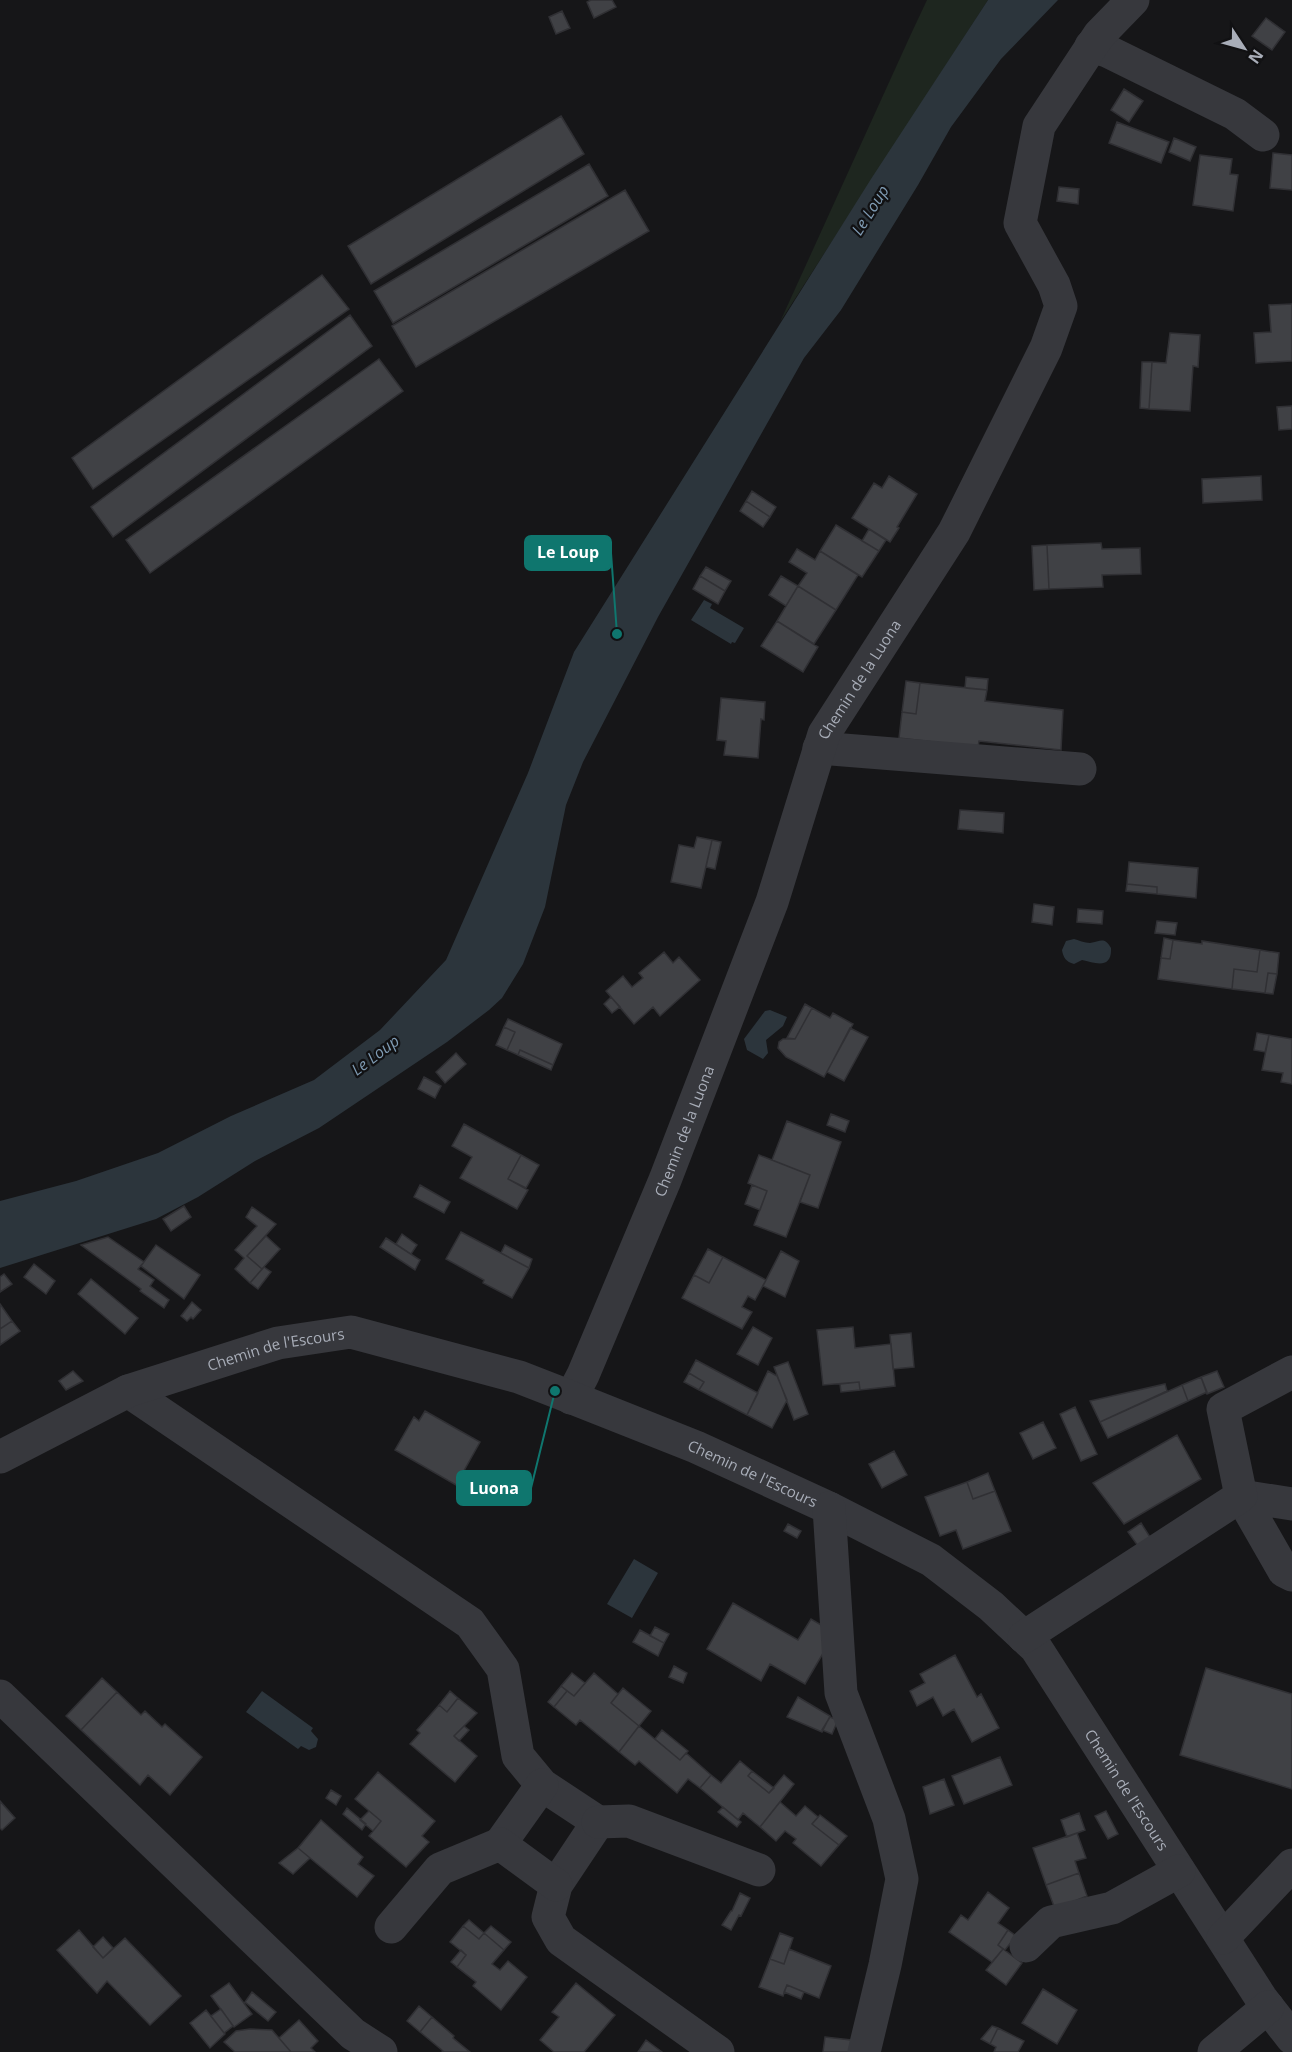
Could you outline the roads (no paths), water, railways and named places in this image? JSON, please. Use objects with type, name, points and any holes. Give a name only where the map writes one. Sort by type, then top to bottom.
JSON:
[{"type":"street","name":"Chemin de la Luona","points":[[571,1398],[583,1375],[665,1180],[772,902],[824,734],[954,532],[1046,348],[1061,306],[1054,285],[1020,223],[1039,126],[1075,74],[1091,46],[1133,0]]},
{"type":"street","points":[[1091,46],[1107,51],[1235,114],[1263,135]]},
{"type":"street","points":[[819,748],[1080,769]]},
{"type":"street","name":"Chemin de l'Escours","points":[[0,1457],[128,1391],[278,1343],[351,1332],[519,1377],[696,1447],[829,1508],[931,1560],[991,1606],[1024,1637],[1035,1648],[1268,2007],[1292,2038]]},
{"type":"street","points":[[1292,1372],[1223,1409],[1241,1496],[1284,1570],[1292,1575]]},
{"type":"street","points":[[128,1391],[470,1623],[503,1670],[518,1756],[542,1785],[598,1822],[629,1821],[759,1870]]},
{"type":"street","points":[[1024,1637],[1241,1496],[1292,1504]]},
{"type":"street","points":[[829,1508],[841,1693],[889,1819],[902,1879],[885,1965],[864,2052]]},
{"type":"street","points":[[0,1696],[353,2034],[381,2052]]},
{"type":"street","points":[[391,1927],[440,1869],[500,1844],[542,1785]]},
{"type":"street","points":[[598,1822],[556,1885],[548,1917],[561,1940],[718,2052]]},
{"type":"street","points":[[500,1844],[556,1885]]},
{"type":"street","points":[[1223,1938],[1292,1865]]},
{"type":"street","points":[[1026,1946],[1051,1922],[1112,1908],[1179,1870]]},
{"type":"street","points":[[1214,2052],[1268,2007]]},
{"type":"water","name":"Le Loup","points":[[988,0],[1058,0],[1001,59],[951,127],[841,310],[804,358],[658,617],[583,762],[566,805],[545,907],[523,964],[502,998],[447,1042],[319,1128],[255,1161],[198,1197],[156,1219],[0,1268],[0,1201],[76,1181],[158,1153],[231,1116],[314,1080],[380,1030],[446,960],[528,773],[574,652],[871,179]]},
{"type":"water","points":[[704,600],[712,604],[710,608],[744,628],[735,643],[731,644],[691,620]]},
{"type":"water","points":[[1074,939],[1088,943],[1106,942],[1111,948],[1109,960],[1102,963],[1082,960],[1074,964],[1069,962],[1062,950],[1066,941]]},
{"type":"water","points":[[770,1010],[787,1017],[783,1026],[766,1040],[768,1053],[763,1059],[747,1050],[744,1039],[765,1011]]},
{"type":"water","points":[[634,1559],[658,1573],[632,1618],[607,1604]]},
{"type":"water","points":[[262,1691],[313,1728],[311,1731],[318,1739],[316,1747],[309,1750],[301,1746],[298,1749],[246,1712]]},
{"type":"place","name":"Le Loup","points":[[617,634]]},
{"type":"place","name":"Luona","points":[[555,1391]]}]
